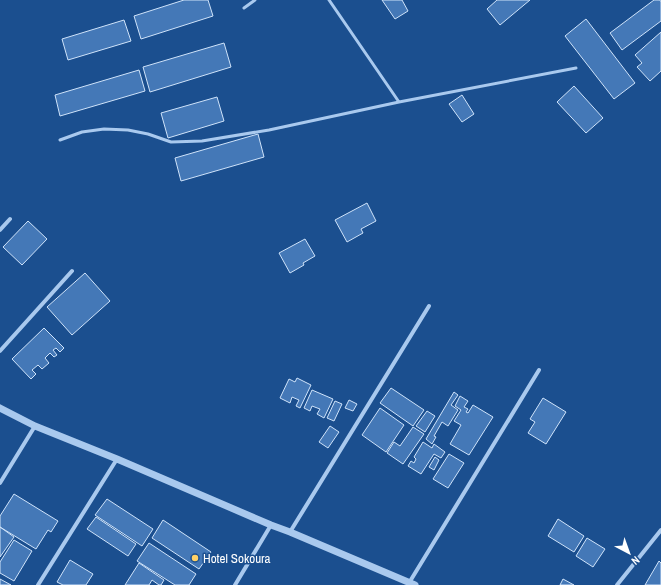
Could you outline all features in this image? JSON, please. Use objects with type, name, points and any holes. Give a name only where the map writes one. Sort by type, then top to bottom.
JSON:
[{"type":"street","points":[[0,230],[10,219]]},
{"type":"street","points":[[0,351],[72,271]]},
{"type":"street","points":[[290,532],[429,306]]},
{"type":"street","points":[[0,408],[34,426],[117,459],[412,584],[539,370]]},
{"type":"street","points":[[0,483],[34,426]]},
{"type":"street","points":[[38,585],[117,459]]},
{"type":"street","points":[[235,585],[271,525]]},
{"type":"street","points":[[617,585],[661,530]]},
{"type":"lane","points":[[244,8],[255,0]]},
{"type":"lane","points":[[330,0],[399,102]]},
{"type":"lane","points":[[60,140],[82,132],[104,129],[128,130],[148,134],[170,142],[202,141],[269,130],[399,102],[576,68]]},
{"type":"building","points":[[184,0],[208,0],[213,16],[141,39],[134,16]]},
{"type":"building","points":[[382,0],[402,0],[408,11],[395,19]]},
{"type":"building","points":[[497,0],[530,0],[500,25],[487,9]]},
{"type":"building","points":[[654,0],[660,0],[661,2],[661,21],[622,50],[610,33]]},
{"type":"building","points":[[586,19],[635,83],[614,99],[565,36]]},
{"type":"building","points":[[124,20],[131,41],[68,60],[62,39]]},
{"type":"building","points":[[661,32],[661,71],[650,81],[637,67],[642,63],[635,55]]},
{"type":"building","points":[[224,43],[231,67],[150,92],[143,67]]},
{"type":"building","points":[[139,70],[145,91],[60,116],[55,95]]},
{"type":"building","points":[[574,86],[603,118],[586,133],[557,102]]},
{"type":"building","points":[[462,95],[474,114],[462,122],[449,104]]},
{"type":"building","points":[[217,97],[224,121],[168,138],[161,113]]},
{"type":"building","points":[[258,134],[264,157],[181,181],[175,158]]},
{"type":"building","points":[[367,203],[376,221],[361,229],[363,233],[347,242],[335,220]]},
{"type":"building","points":[[28,221],[47,239],[22,265],[3,247]]},
{"type":"building","points":[[305,239],[315,256],[303,263],[304,265],[290,273],[279,253]]},
{"type":"building","points":[[85,273],[110,301],[72,335],[47,307]]},
{"type":"building","points":[[44,328],[64,348],[60,352],[56,348],[53,350],[57,355],[54,357],[50,353],[45,358],[49,363],[42,369],[38,365],[32,370],[36,374],[31,379],[12,359]]},
{"type":"building","points":[[297,378],[311,385],[300,408],[296,406],[299,400],[292,397],[290,403],[280,398],[289,379],[295,382]]},
{"type":"building","points":[[391,388],[424,410],[413,426],[380,403]]},
{"type":"building","points":[[312,390],[333,399],[324,418],[317,414],[320,409],[312,406],[310,411],[304,408]]},
{"type":"building","points":[[454,392],[458,395],[451,405],[458,410],[448,426],[442,422],[434,436],[436,437],[432,444],[426,439]]},
{"type":"building","points":[[460,396],[468,401],[464,407],[468,409],[466,412],[468,413],[473,405],[493,417],[469,455],[450,444],[461,425],[454,421],[461,410],[455,406]]},
{"type":"building","points":[[543,398],[566,412],[546,444],[528,433],[535,422],[530,419]]},
{"type":"building","points":[[349,400],[357,404],[353,411],[345,408]]},
{"type":"building","points":[[335,401],[342,404],[334,421],[327,418]]},
{"type":"building","points":[[380,408],[404,425],[386,452],[362,435]]},
{"type":"building","points":[[427,411],[435,416],[425,432],[416,426]]},
{"type":"building","points":[[330,426],[339,432],[328,448],[319,442]]},
{"type":"building","points":[[413,427],[424,434],[403,464],[387,453],[394,442],[400,446]]},
{"type":"building","points":[[423,442],[432,448],[434,444],[445,452],[441,458],[434,454],[421,474],[408,466],[411,461],[414,463],[416,459],[414,457]]},
{"type":"building","points":[[449,454],[464,463],[448,488],[433,479]]},
{"type":"building","points":[[435,457],[439,460],[434,470],[429,467]]},
{"type":"building","points":[[14,494],[58,521],[51,532],[48,530],[36,549],[0,527],[0,516]]},
{"type":"building","points":[[107,499],[153,529],[142,546],[95,515]]},
{"type":"building","points":[[96,517],[136,544],[128,556],[87,529]]},
{"type":"building","points":[[558,519],[584,536],[574,552],[548,536]]},
{"type":"building","points":[[163,520],[211,552],[199,569],[152,538]]},
{"type":"building","points":[[0,527],[14,537],[0,557]]},
{"type":"building","points":[[587,538],[605,549],[593,567],[576,556]]},
{"type":"building","points":[[14,540],[32,551],[14,581],[0,573],[0,562]]},
{"type":"building","points":[[149,543],[196,574],[189,585],[175,585],[137,561]]},
{"type":"building","points":[[70,560],[93,574],[86,585],[63,585],[57,582]]},
{"type":"building","points":[[659,561],[661,563],[661,585],[645,585]]},
{"type":"building","points":[[139,563],[164,580],[161,585],[152,580],[149,585],[125,585]]},
{"type":"building","points":[[0,579],[11,585],[0,585]]},
{"type":"building","points":[[563,579],[574,585],[560,585]]},
{"type":"place","name":"Hotel Sokoura","points":[[195,558]]}]
